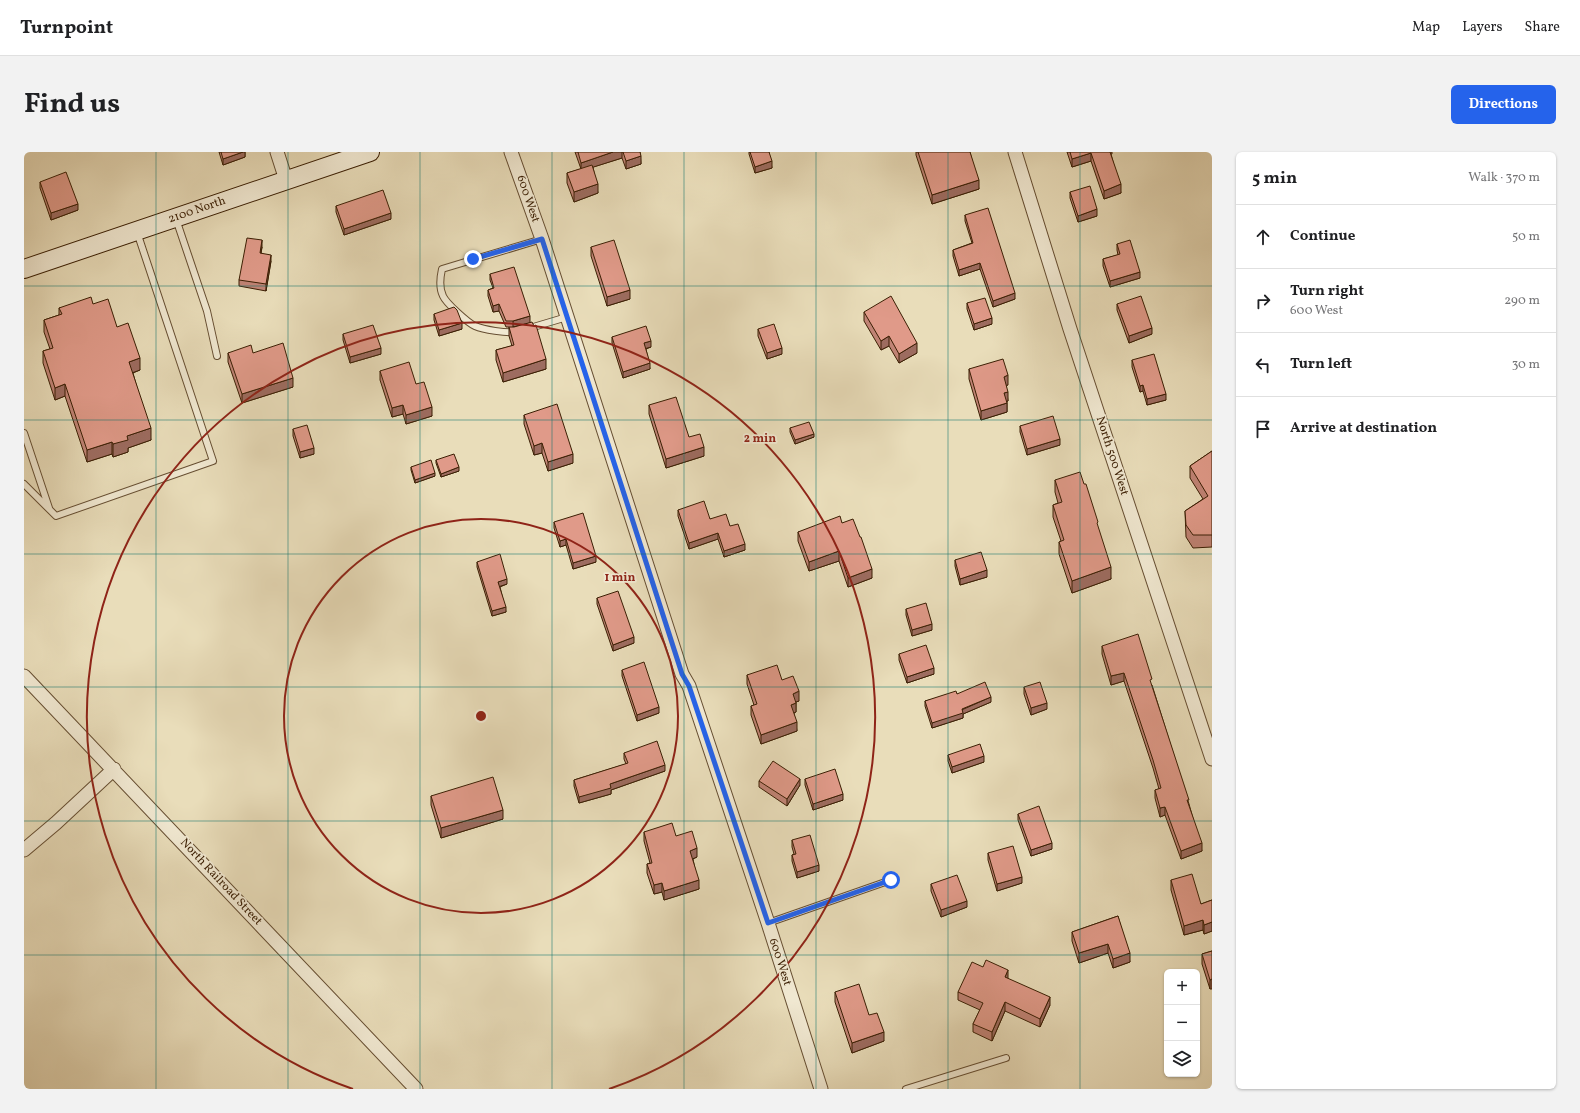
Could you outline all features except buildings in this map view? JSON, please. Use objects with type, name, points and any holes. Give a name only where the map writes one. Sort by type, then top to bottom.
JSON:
[{"type":"street","points":[[277,152],[286,180]]},
{"type":"street","name":"2100 North","points":[[24,269],[370,152]]},
{"type":"street","name":"600 West","points":[[511,152],[542,239],[682,674],[689,686],[768,923],[821,1089]]},
{"type":"street","name":"North 500 West","points":[[1015,152],[1070,329],[1211,755]]},
{"type":"street","name":"North Railroad Street","points":[[24,676],[114,769],[416,1089]]},
{"type":"street","points":[[24,850],[56,823],[114,769]]},
{"type":"lane","points":[[175,218],[207,311],[217,356]]},
{"type":"lane","points":[[24,484],[56,516],[213,461],[136,231]]},
{"type":"lane","points":[[542,239],[442,269],[439,280],[443,297],[474,326],[492,330],[513,332],[567,317]]},
{"type":"lane","points":[[24,433],[50,510]]},
{"type":"lane","points":[[768,923],[891,880]]},
{"type":"lane","points":[[906,1089],[1006,1058]]},
{"type":"route","points":[[473,259],[542,239],[682,674],[689,686],[768,923],[891,880]]}]
